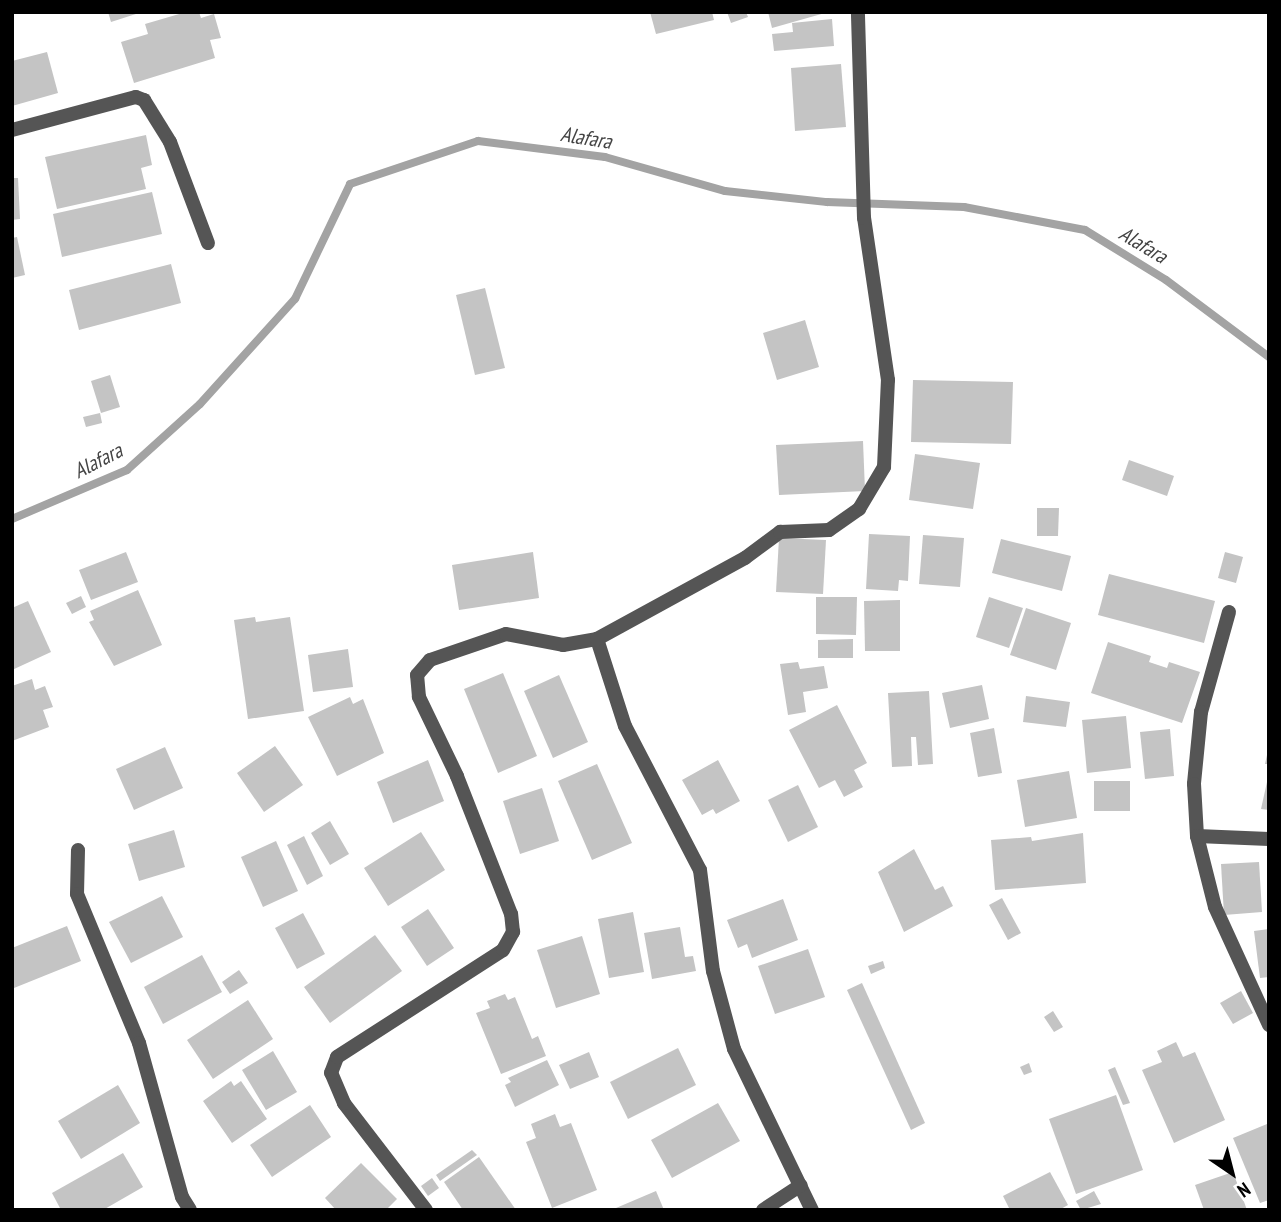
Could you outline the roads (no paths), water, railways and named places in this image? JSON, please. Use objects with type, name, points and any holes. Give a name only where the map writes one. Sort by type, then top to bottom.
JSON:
[{"type":"street","points":[[426,1210],[344,1103],[331,1073],[337,1057],[503,950],[513,932],[511,915],[457,776],[419,697],[417,675],[430,660],[506,634],[538,644],[597,639],[745,558],[778,534],[829,530],[859,509],[884,467],[888,380],[864,218],[858,12]]},
{"type":"street","points":[[12,130],[136,97],[144,100],[170,142],[208,243]]},
{"type":"street","points":[[1229,612],[1201,712],[1194,784],[1198,836],[1215,907],[1269,1025]]},
{"type":"street","points":[[597,639],[625,726],[692,849],[705,898],[713,971],[734,1049],[812,1210]]},
{"type":"street","points":[[1198,836],[1269,839]]},
{"type":"street","points":[[78,850],[77,894],[139,1043],[181,1197],[190,1210]]},
{"type":"street","points":[[763,1210],[801,1185]]},
{"type":"waterway","name":"Alafara","points":[[12,519],[127,470],[200,404],[295,299],[350,184],[478,141],[605,157],[725,191],[827,202],[964,207],[1085,230],[1166,280],[1269,357]]}]
